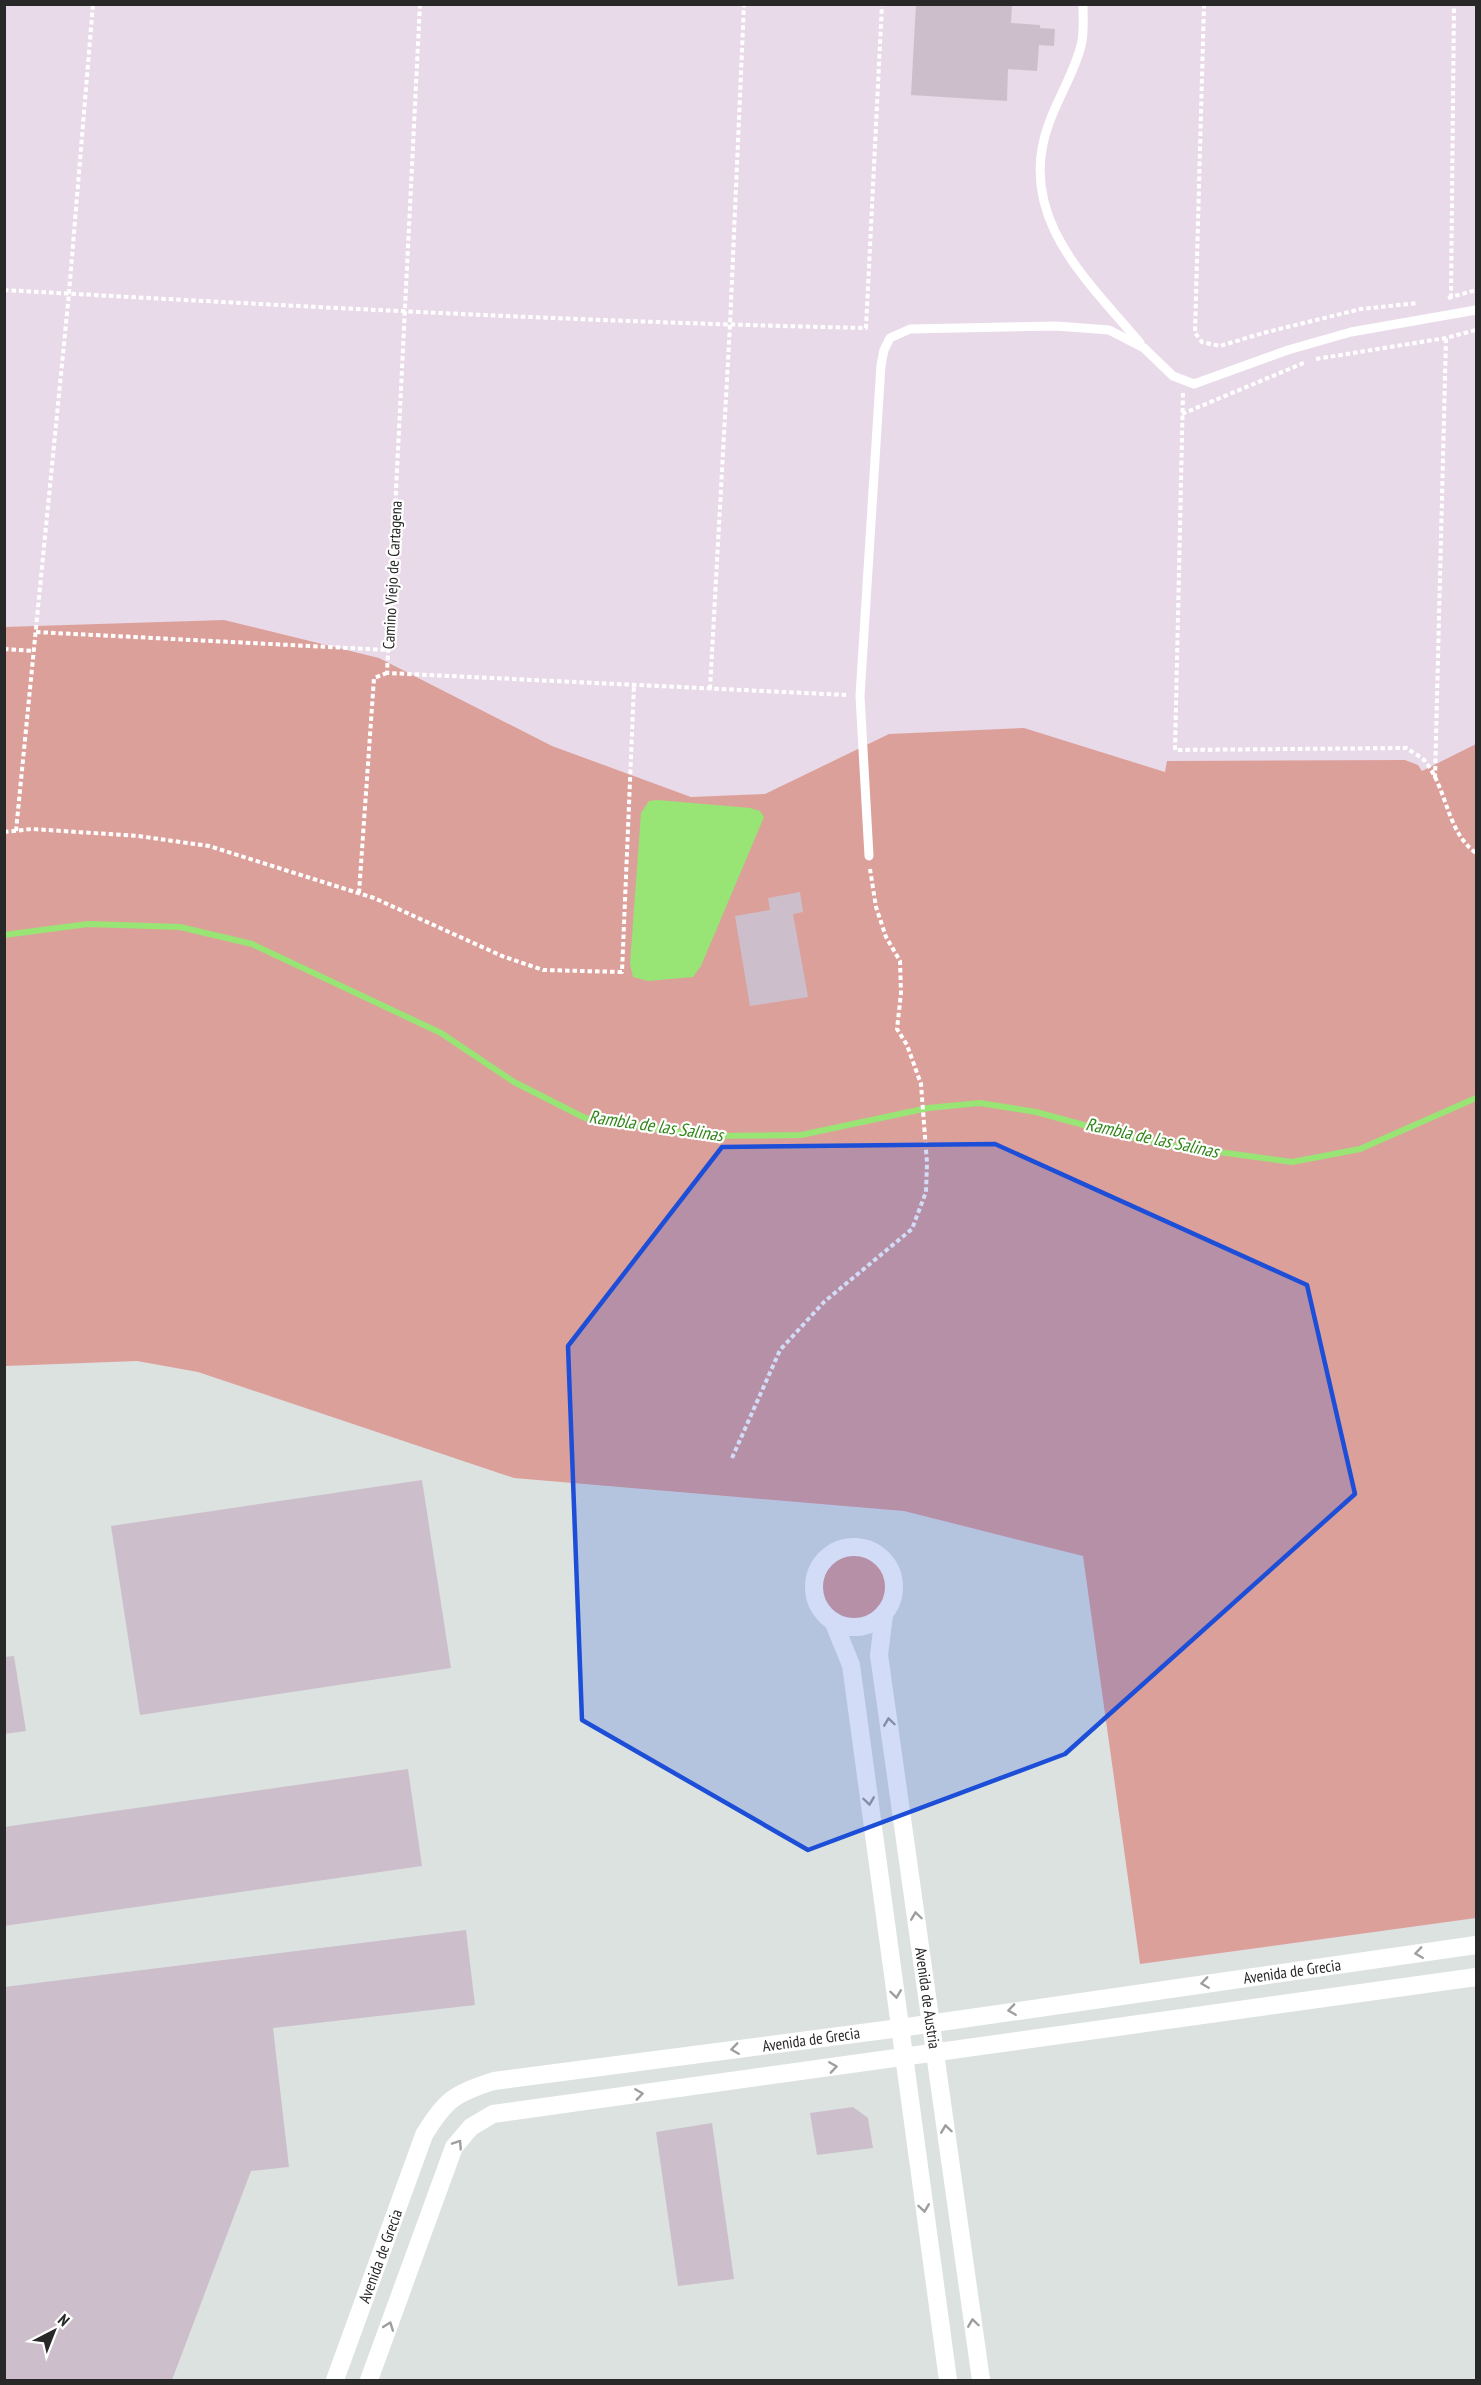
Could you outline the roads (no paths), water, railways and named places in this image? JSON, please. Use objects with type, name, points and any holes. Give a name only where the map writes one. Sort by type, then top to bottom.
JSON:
[{"type":"street","points":[[856,1546],[869,1549],[889,1566],[894,1578],[895,1592],[891,1604],[884,1615],[860,1628],[833,1621],[816,1601],[814,1588],[816,1575],[822,1563],[831,1554],[843,1548],[856,1546]]},
{"type":"street","name":"Avenida de Austria","points":[[884,1615],[879,1655],[981,2380]]},
{"type":"street","name":"Avenida de Austria","points":[[833,1621],[851,1665],[948,2380]]},
{"type":"street","name":"Avenida de Grecia","points":[[335,2380],[424,2135],[439,2109],[466,2089],[494,2081],[900,2028],[1476,1945]]},
{"type":"street","name":"Avenida de Grecia","points":[[369,2380],[454,2147],[471,2127],[493,2114],[1476,1977]]},
{"type":"lane","points":[[1083,4],[1082,42],[1048,127],[1040,170],[1043,204],[1059,242],[1144,348],[1173,376],[1194,384],[1288,350],[1351,332],[1476,310]]},
{"type":"lane","points":[[869,856],[860,696],[881,365],[890,338],[910,329],[1056,326],[1109,330],[1144,348]]},
{"type":"waterway","name":"Rambla de las Salinas","points":[[4,935],[88,924],[180,927],[252,944],[441,1033],[514,1082],[585,1118],[708,1136],[801,1135],[928,1108],[980,1103],[1036,1112],[1128,1137],[1175,1146],[1292,1162],[1360,1149],[1476,1098]]}]
